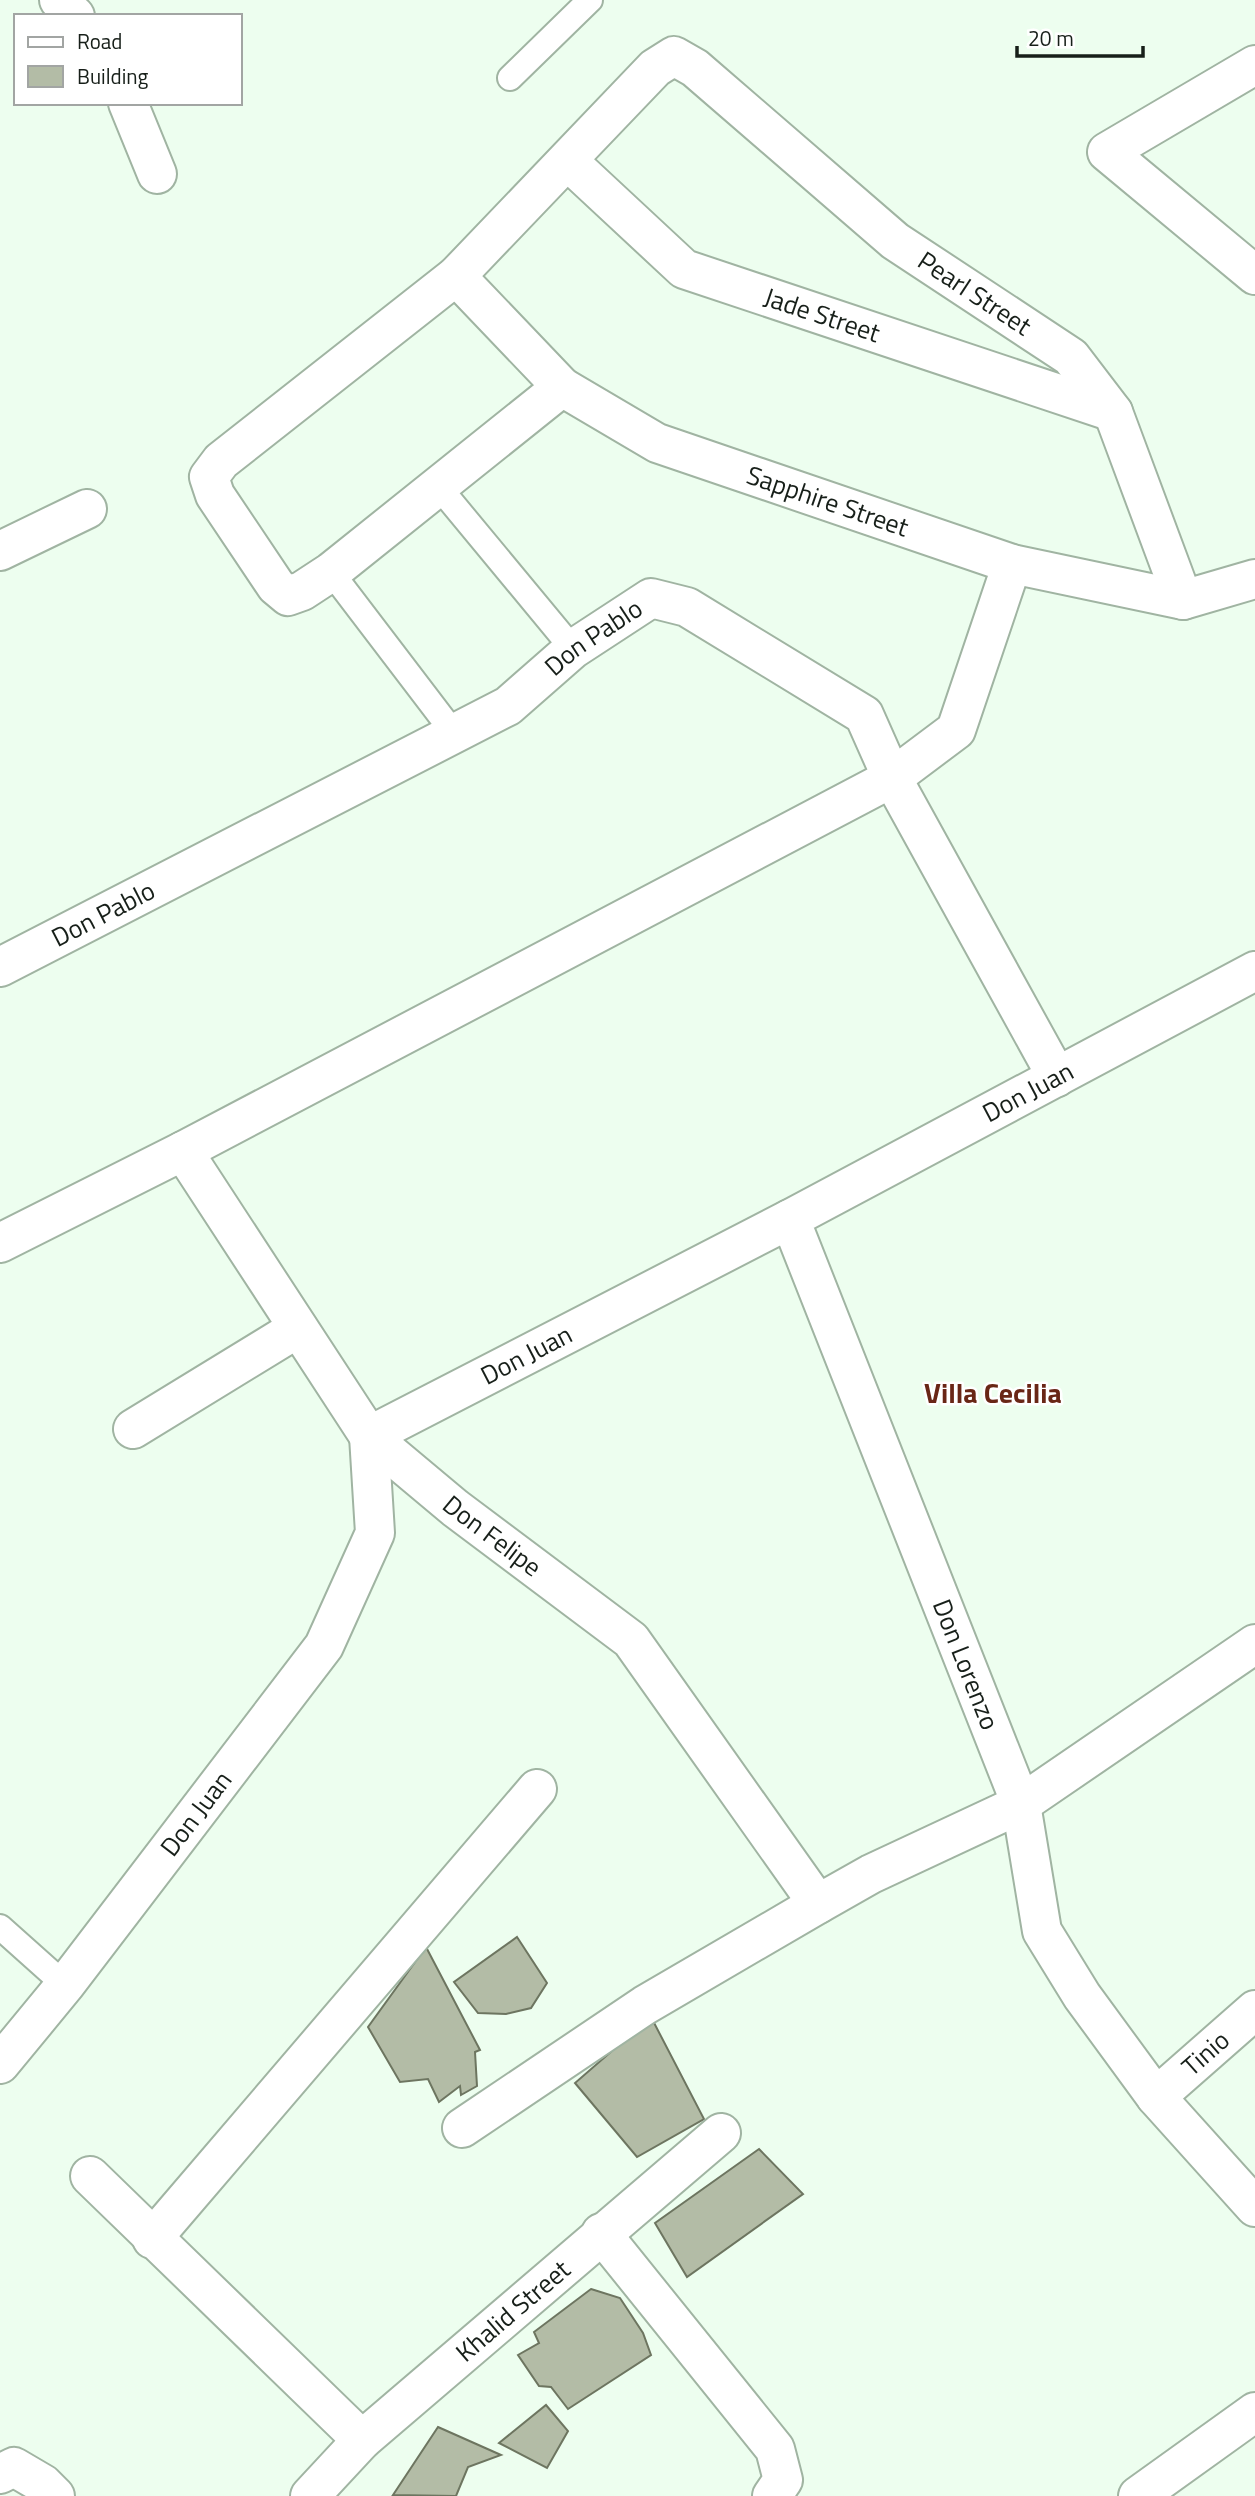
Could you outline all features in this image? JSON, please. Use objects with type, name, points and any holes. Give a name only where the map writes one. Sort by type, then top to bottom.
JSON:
[{"type":"street","points":[[59,0],[73,14]]},
{"type":"street","name":"Pearl Street","points":[[568,161],[655,68],[674,56],[695,68],[895,241],[1071,357],[1113,412],[1183,600]]},
{"type":"street","points":[[1255,65],[1107,152],[1255,275]]},
{"type":"street","points":[[129,105],[157,174]]},
{"type":"street","points":[[562,387],[331,572],[302,591],[288,596],[276,586],[222,506],[209,477],[221,461],[456,276],[568,161]]},
{"type":"street","name":"Jade Street","points":[[568,161],[684,269],[1113,412]]},
{"type":"street","name":"Sapphire Street","points":[[456,276],[562,387],[657,443],[1012,564],[1183,600],[1255,579]]},
{"type":"street","points":[[0,551],[87,509]]},
{"type":"street","points":[[0,1244],[183,1151],[892,778],[956,730],[1012,564]]},
{"type":"street","name":"Don Pablo","points":[[0,967],[456,736],[508,706],[573,649],[650,598],[687,607],[863,715],[892,778],[1057,1077]]},
{"type":"street","name":"Don Juan","points":[[0,2064],[65,1984],[324,1646],[375,1533],[369,1436],[790,1219],[1255,971]]},
{"type":"street","name":"Don Felipe","points":[[183,1151],[369,1436],[455,1508],[631,1640],[818,1904]]},
{"type":"street","name":"Don Lorenzo","points":[[790,1219],[1021,1804],[1042,1931],[1082,1996],[1156,2096],[1255,2207]]},
{"type":"street","points":[[133,1429],[298,1328]]},
{"type":"street","points":[[462,2128],[645,2005],[818,1904],[871,1874],[1021,1804],[1255,1644]]},
{"type":"street","points":[[152,2239],[537,1789]]},
{"type":"street","name":"Tinio","points":[[1156,2096],[1255,2010]]},
{"type":"street","name":"Khalid Street","points":[[324,2490],[362,2440],[721,2133]]},
{"type":"street","points":[[90,2175],[152,2239],[362,2440]]},
{"type":"street","points":[[601,2233],[775,2449],[783,2480],[772,2496]]},
{"type":"street","points":[[1138,2496],[1255,2412]]},
{"type":"street","points":[[0,2474],[14,2468],[43,2484],[55,2496]]},
{"type":"lane","points":[[510,78],[590,0]]},
{"type":"lane","points":[[438,486],[573,649]]},
{"type":"lane","points":[[331,572],[456,736]]},
{"type":"lane","points":[[0,1927],[65,1984]]},
{"type":"building","points":[[517,1937],[547,1983],[531,2008],[506,2014],[478,2013],[454,1982]]},
{"type":"building","points":[[426,1947],[480,2050],[475,2052],[477,2086],[461,2095],[460,2086],[439,2102],[428,2079],[400,2082],[368,2027]]},
{"type":"building","points":[[651,2017],[704,2119],[637,2157],[575,2083]]},
{"type":"building","points":[[759,2149],[803,2194],[687,2277],[655,2223]]},
{"type":"building","points":[[591,2289],[620,2298],[643,2333],[651,2355],[568,2409],[551,2387],[539,2386],[518,2355],[539,2343],[534,2332]]},
{"type":"building","points":[[546,2405],[568,2431],[547,2468],[499,2443]]},
{"type":"building","points":[[438,2427],[501,2455],[468,2467],[456,2496],[393,2495]]},
{"type":"district","name":"Villa Cecilia","points":[[993,1393]]}]
